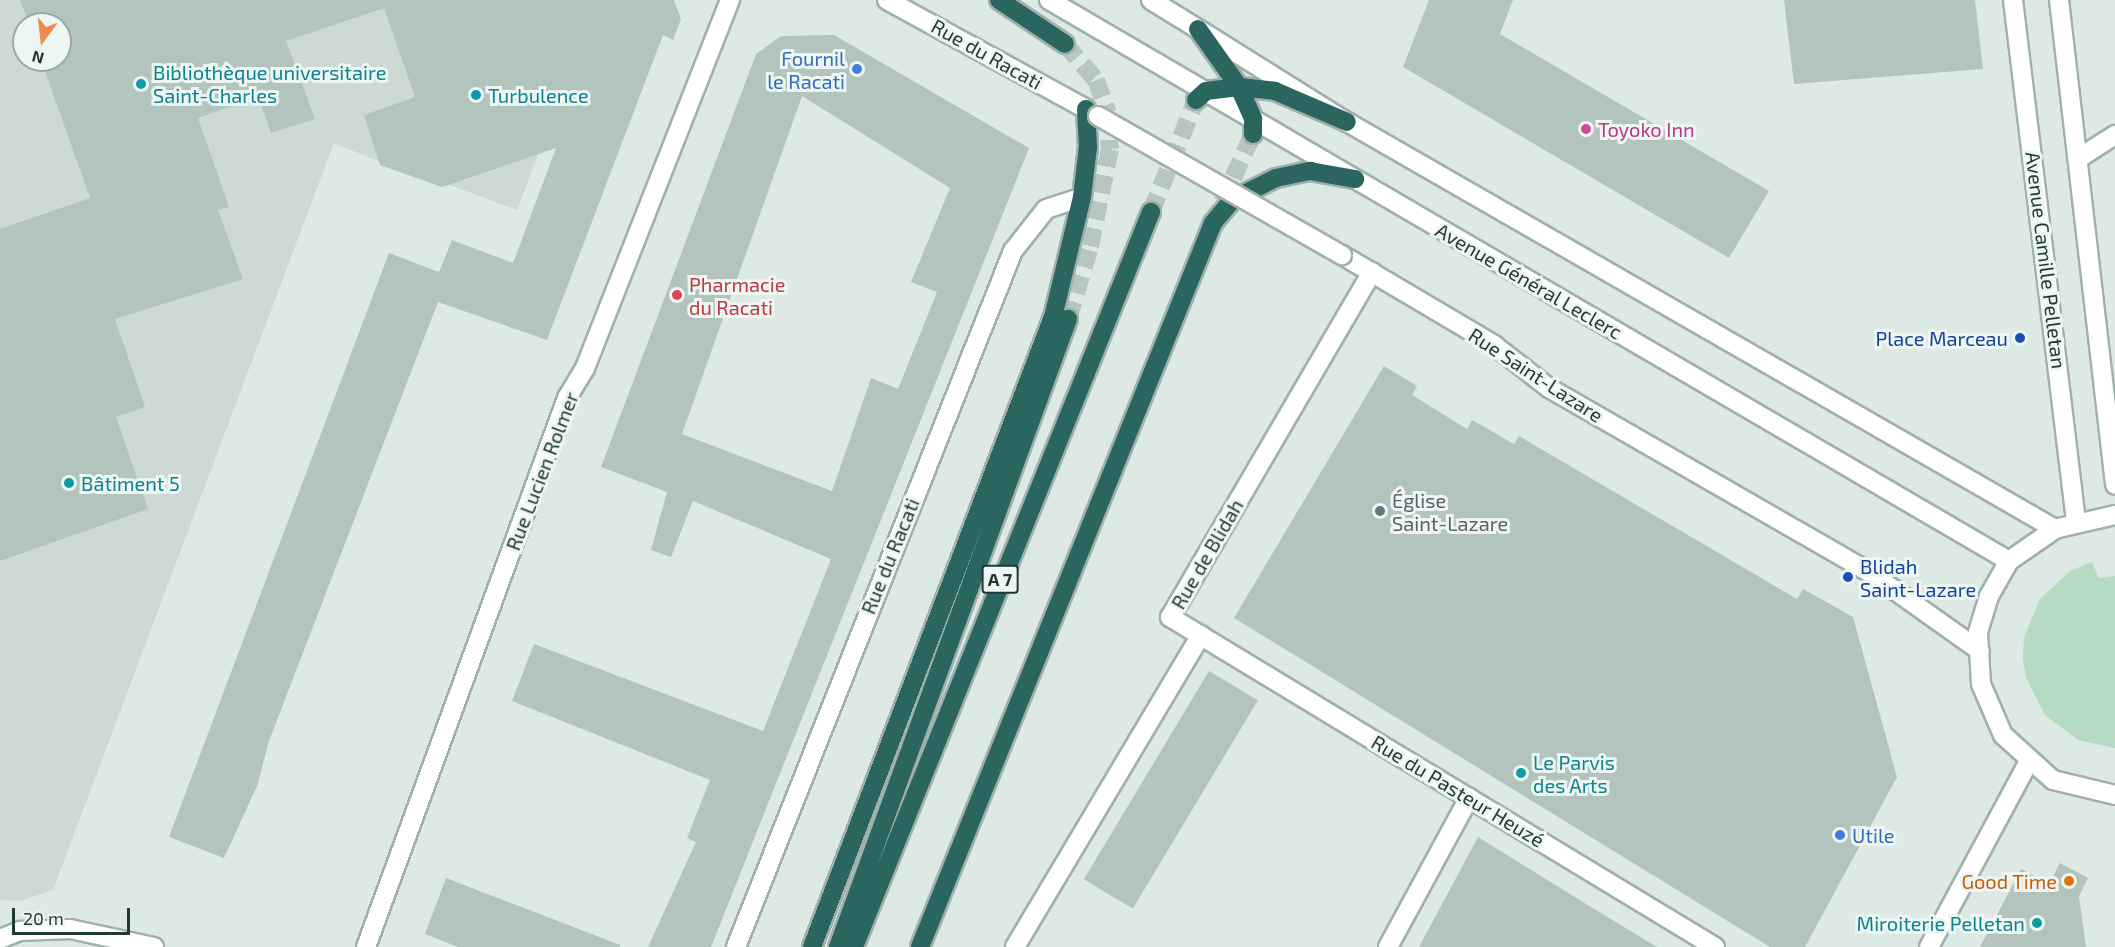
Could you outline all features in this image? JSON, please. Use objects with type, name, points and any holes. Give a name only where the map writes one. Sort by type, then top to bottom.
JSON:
[{"type":"highway","points":[[999,0],[1065,44]]},
{"type":"highway","points":[[1198,29],[1239,87],[1253,126]]},
{"type":"highway","points":[[1201,95],[1239,87],[1275,92],[1347,122]]},
{"type":"highway","points":[[813,943],[1053,317],[1082,197],[1092,113]]},
{"type":"highway","points":[[920,947],[1213,223],[1232,200],[1276,178],[1310,171],[1354,179]]},
{"type":"highway","name":"A 7","points":[[854,947],[1151,212]]},
{"type":"highway","points":[[838,947],[1068,319]]},
{"type":"street","name":"Rue Lucien Rolmer","points":[[366,947],[567,398],[585,368],[729,0]]},
{"type":"street","name":"Rue du Racati","points":[[887,0],[1092,113]]},
{"type":"street","name":"Avenue Général Leclerc","points":[[1049,0],[1253,126],[1354,179],[2009,561]]},
{"type":"street","points":[[1151,0],[1347,122],[2055,529]]},
{"type":"street","name":"Avenue Camille Pelletan","points":[[2013,0],[2076,521]]},
{"type":"street","points":[[2059,0],[2115,485]]},
{"type":"street","name":"Rue Saint-Lazare","points":[[1092,113],[1372,272],[1494,345],[1549,388],[1869,573],[1980,651]]},
{"type":"street","points":[[2079,158],[2115,135]]},
{"type":"street","name":"Rue du Racati","points":[[736,947],[1013,251],[1046,209],[1082,197]]},
{"type":"street","name":"Rue de Blidah","points":[[1016,947],[1201,635],[1170,617],[1372,272]]},
{"type":"street","points":[[2115,515],[2076,521],[2055,529],[2009,561],[1989,597],[1978,633],[1981,684],[1990,715],[2028,763],[2081,790],[2115,795]]},
{"type":"street","name":"Rue du Pasteur Heuzé","points":[[1201,635],[1715,947]]},
{"type":"street","points":[[1929,947],[2028,763]]},
{"type":"street","points":[[1388,947],[1469,798]]},
{"type":"street","points":[[0,939],[20,931],[70,929],[154,947]]},
{"type":"shaded area","points":[[0,0],[563,0],[580,46],[517,210],[450,185],[441,187],[334,143],[53,890],[20,901],[0,900]]},
{"type":"green space","points":[[2092,562],[2099,578],[2115,576],[2115,748],[2078,740],[2045,715],[2026,678],[2023,658],[2024,637],[2040,599],[2070,571]]},
{"type":"building","points":[[20,0],[674,0],[681,19],[673,40],[663,35],[547,340],[438,302],[269,741],[257,786],[224,858],[169,837],[389,253],[439,272],[452,240],[513,263],[556,148],[442,187],[380,165],[364,115],[415,97],[384,8],[286,41],[315,119],[271,133],[258,97],[198,118],[229,207],[218,210],[243,279],[115,319],[145,407],[116,417],[148,509],[0,561],[0,229],[90,198],[45,72],[72,72],[72,12],[24,12]]},
{"type":"building","name":"Toyoko Inn","points":[[1429,0],[1513,0],[1500,34],[1769,191],[1729,258],[1403,67]]},
{"type":"building","points":[[1784,0],[1975,0],[1983,69],[1794,84]]},
{"type":"building","points":[[834,35],[1029,148],[711,947],[648,947],[696,842],[687,838],[710,780],[512,701],[534,644],[763,731],[831,559],[693,501],[671,557],[651,550],[667,492],[601,467],[756,54],[781,36]],"holes":[[[802,96],[950,188],[911,282],[937,292],[898,389],[871,378],[832,491],[682,434]]]},
{"type":"building","points":[[1384,366],[1417,386],[1412,395],[1467,429],[1472,420],[1514,444],[1519,436],[1797,599],[1803,589],[1853,617],[1897,777],[1805,947],[1770,947],[1234,618]]},
{"type":"building","points":[[1209,671],[1258,700],[1133,909],[1084,879]]},
{"type":"building","points":[[1478,837],[1586,904],[1657,947],[1419,947]]},
{"type":"building","name":"Miroiterie Pelletan","points":[[2060,863],[2088,878],[2079,896],[2086,947],[1980,947],[2021,869],[2049,884]]},
{"type":"building","points":[[446,878],[620,945],[620,947],[458,947],[425,934]]},
{"type":"tunnel","points":[[1065,44],[1096,80],[1108,113],[1110,149],[1089,250],[1068,319]]},
{"type":"tunnel","points":[[1151,212],[1196,100]]},
{"type":"tunnel","points":[[1222,202],[1253,134]]},
{"type":"place","name":"Fournil le Racati","points":[[857,69]]},
{"type":"place","name":"Bibliothèque universitaire Saint-Charles","points":[[141,84]]},
{"type":"place","name":"Turbulence","points":[[476,95]]},
{"type":"place","name":"Toyoko Inn","points":[[1586,129]]},
{"type":"place","name":"Pharmacie du Racati","points":[[677,295]]},
{"type":"place","name":"Place Marceau","points":[[2020,338]]},
{"type":"place","name":"Bâtiment 5","points":[[69,483]]},
{"type":"place","name":"Église Saint-Lazare","points":[[1380,511]]},
{"type":"place","name":"Blidah Saint-Lazare","points":[[1848,577]]},
{"type":"place","name":"Le Parvis des Arts","points":[[1521,773]]},
{"type":"place","name":"Utile","points":[[1840,835]]},
{"type":"place","name":"Good Time","points":[[2069,881]]},
{"type":"place","name":"Miroiterie Pelletan","points":[[2037,923]]}]
